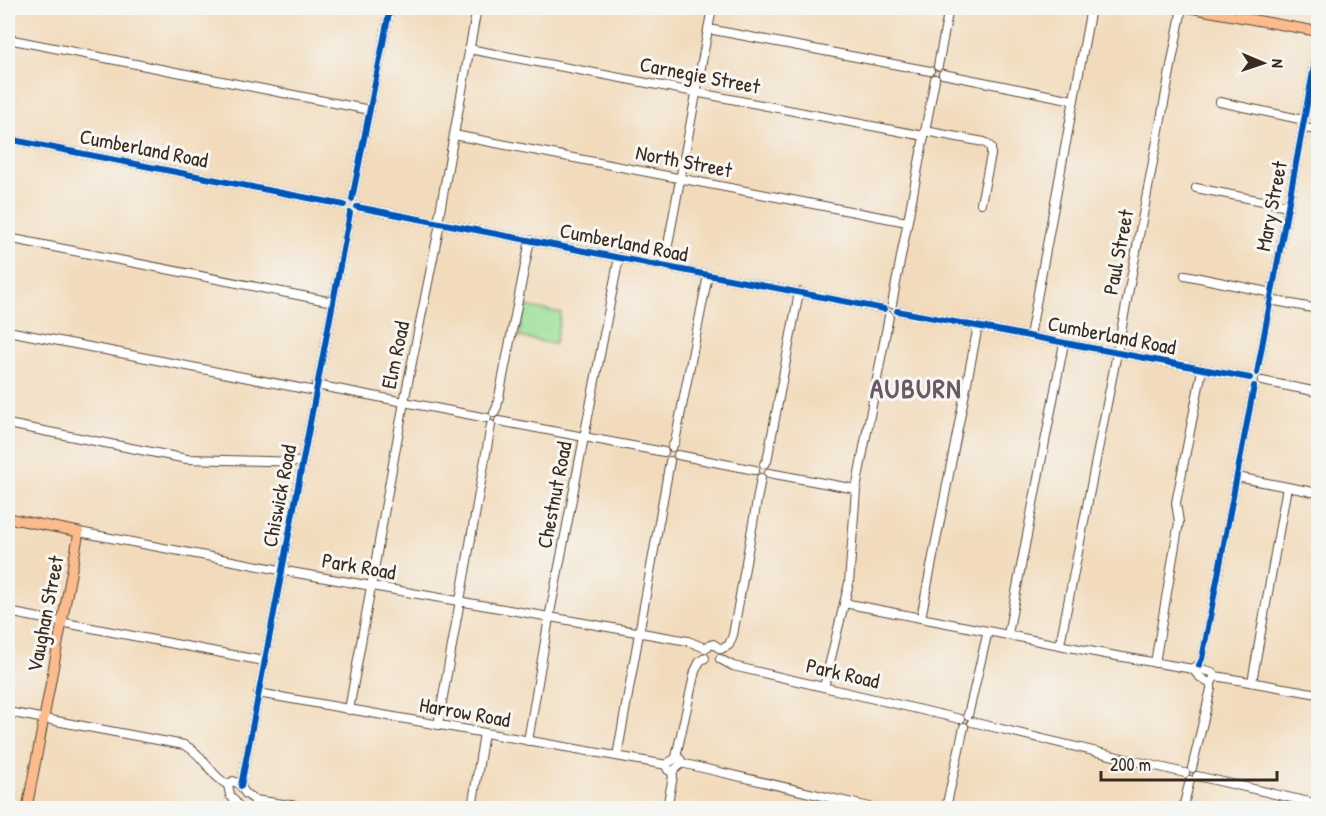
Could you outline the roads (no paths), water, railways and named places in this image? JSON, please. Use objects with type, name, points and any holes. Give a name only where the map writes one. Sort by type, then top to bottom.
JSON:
[{"type":"main road","points":[[1190,8],[1230,11],[1317,32]]},
{"type":"main road","name":"Park Road","points":[[8,518],[79,532]]},
{"type":"main road","name":"Vaughan Street","points":[[27,808],[79,532]]},
{"type":"street","points":[[352,199],[390,8]]},
{"type":"street","name":"Elm Road","points":[[349,710],[477,8]]},
{"type":"street","points":[[664,266],[712,8]]},
{"type":"street","points":[[938,66],[949,8]]},
{"type":"street","points":[[1030,336],[1091,8]]},
{"type":"street","name":"Paul Street","points":[[1060,644],[1182,8]]},
{"type":"street","points":[[708,29],[930,71]]},
{"type":"street","points":[[8,39],[370,110]]},
{"type":"street","name":"Mary Street","points":[[1196,667],[1202,659],[1237,477],[1253,379],[1271,296],[1318,45]]},
{"type":"street","name":"Carnegie Street","points":[[469,49],[696,93],[924,134],[984,142],[991,147],[991,155],[981,203]]},
{"type":"street","points":[[930,71],[933,67],[938,66]]},
{"type":"street","points":[[889,316],[894,315],[907,222],[924,134],[942,69],[938,66]]},
{"type":"street","points":[[930,71],[931,76],[1073,100]]},
{"type":"street","points":[[1220,102],[1304,124],[1318,130]]},
{"type":"street","name":"North Street","points":[[454,135],[907,222]]},
{"type":"street","name":"Cumberland Road","points":[[8,139],[344,205]]},
{"type":"street","points":[[1196,188],[1288,206]]},
{"type":"street","points":[[352,199],[356,201],[357,207],[350,213],[344,205],[346,201],[352,199]]},
{"type":"street","name":"Cumberland Road","points":[[357,207],[884,309]]},
{"type":"street","name":"Chiswick Road","points":[[241,786],[350,213]]},
{"type":"street","points":[[8,238],[333,302]]},
{"type":"street","points":[[438,725],[460,602],[489,414],[494,413],[497,407],[530,240]]},
{"type":"street","name":"Chestnut Road","points":[[528,741],[583,437],[619,257]]},
{"type":"street","points":[[664,452],[675,442],[708,275]]},
{"type":"street","points":[[1185,275],[1318,309]]},
{"type":"street","points":[[761,478],[757,476],[756,470],[767,460],[799,292]]},
{"type":"street","points":[[889,316],[885,314],[884,309],[888,304],[894,307]]},
{"type":"street","name":"Cumberland Road","points":[[894,307],[978,326],[1253,379]]},
{"type":"street","points":[[824,687],[844,603],[851,562],[856,489],[889,316]]},
{"type":"street","points":[[921,618],[978,326]]},
{"type":"street","points":[[8,331],[404,402],[497,424],[499,421],[664,452]]},
{"type":"street","points":[[1008,634],[1064,343]]},
{"type":"street","points":[[1155,663],[1179,522],[1176,502],[1202,370]]},
{"type":"street","points":[[1253,379],[1262,377],[1262,381],[1318,392]]},
{"type":"street","points":[[494,413],[498,416],[499,421]]},
{"type":"street","points":[[8,424],[187,459],[302,462]]},
{"type":"street","points":[[672,447],[676,449],[678,455]]},
{"type":"street","points":[[664,452],[666,459],[670,461]]},
{"type":"street","points":[[670,461],[676,459],[678,455]]},
{"type":"street","points":[[678,455],[756,470]]},
{"type":"street","points":[[617,756],[670,461]]},
{"type":"street","points":[[761,478],[765,478],[769,473],[768,466],[764,464]]},
{"type":"street","points":[[769,473],[856,489]]},
{"type":"street","points":[[1237,477],[1318,493]]},
{"type":"street","points":[[721,649],[729,645],[733,635],[761,478]]},
{"type":"street","points":[[1252,682],[1287,487]]},
{"type":"street","name":"Park Road","points":[[79,532],[370,586],[688,641],[705,648]]},
{"type":"street","points":[[844,603],[1155,663],[1196,667],[1194,672],[1206,682],[1213,679],[1252,682],[1318,694]]},
{"type":"street","points":[[8,612],[264,661]]},
{"type":"street","points":[[946,808],[988,631]]},
{"type":"street","points":[[713,644],[721,649],[720,659],[712,663],[705,658],[703,653],[705,648],[713,644]]},
{"type":"street","points":[[666,808],[673,776],[669,768],[679,760],[697,665],[705,658]]},
{"type":"street","name":"Park Road","points":[[720,659],[733,666],[1185,773]]},
{"type":"street","points":[[1192,768],[1213,679]]},
{"type":"street","name":"Harrow Road","points":[[258,693],[617,756],[669,768]]},
{"type":"street","points":[[8,712],[187,746],[228,785],[230,795],[240,808]]},
{"type":"street","points":[[472,808],[484,734]]},
{"type":"street","points":[[679,760],[874,808]]},
{"type":"street","points":[[1192,768],[1188,768],[1185,777],[1318,804]]},
{"type":"street","points":[[1183,808],[1197,772],[1192,768]]},
{"type":"street","points":[[228,785],[235,781],[255,804],[311,808]]},
{"type":"district","name":"AUBURN","points":[[916,388]]}]
